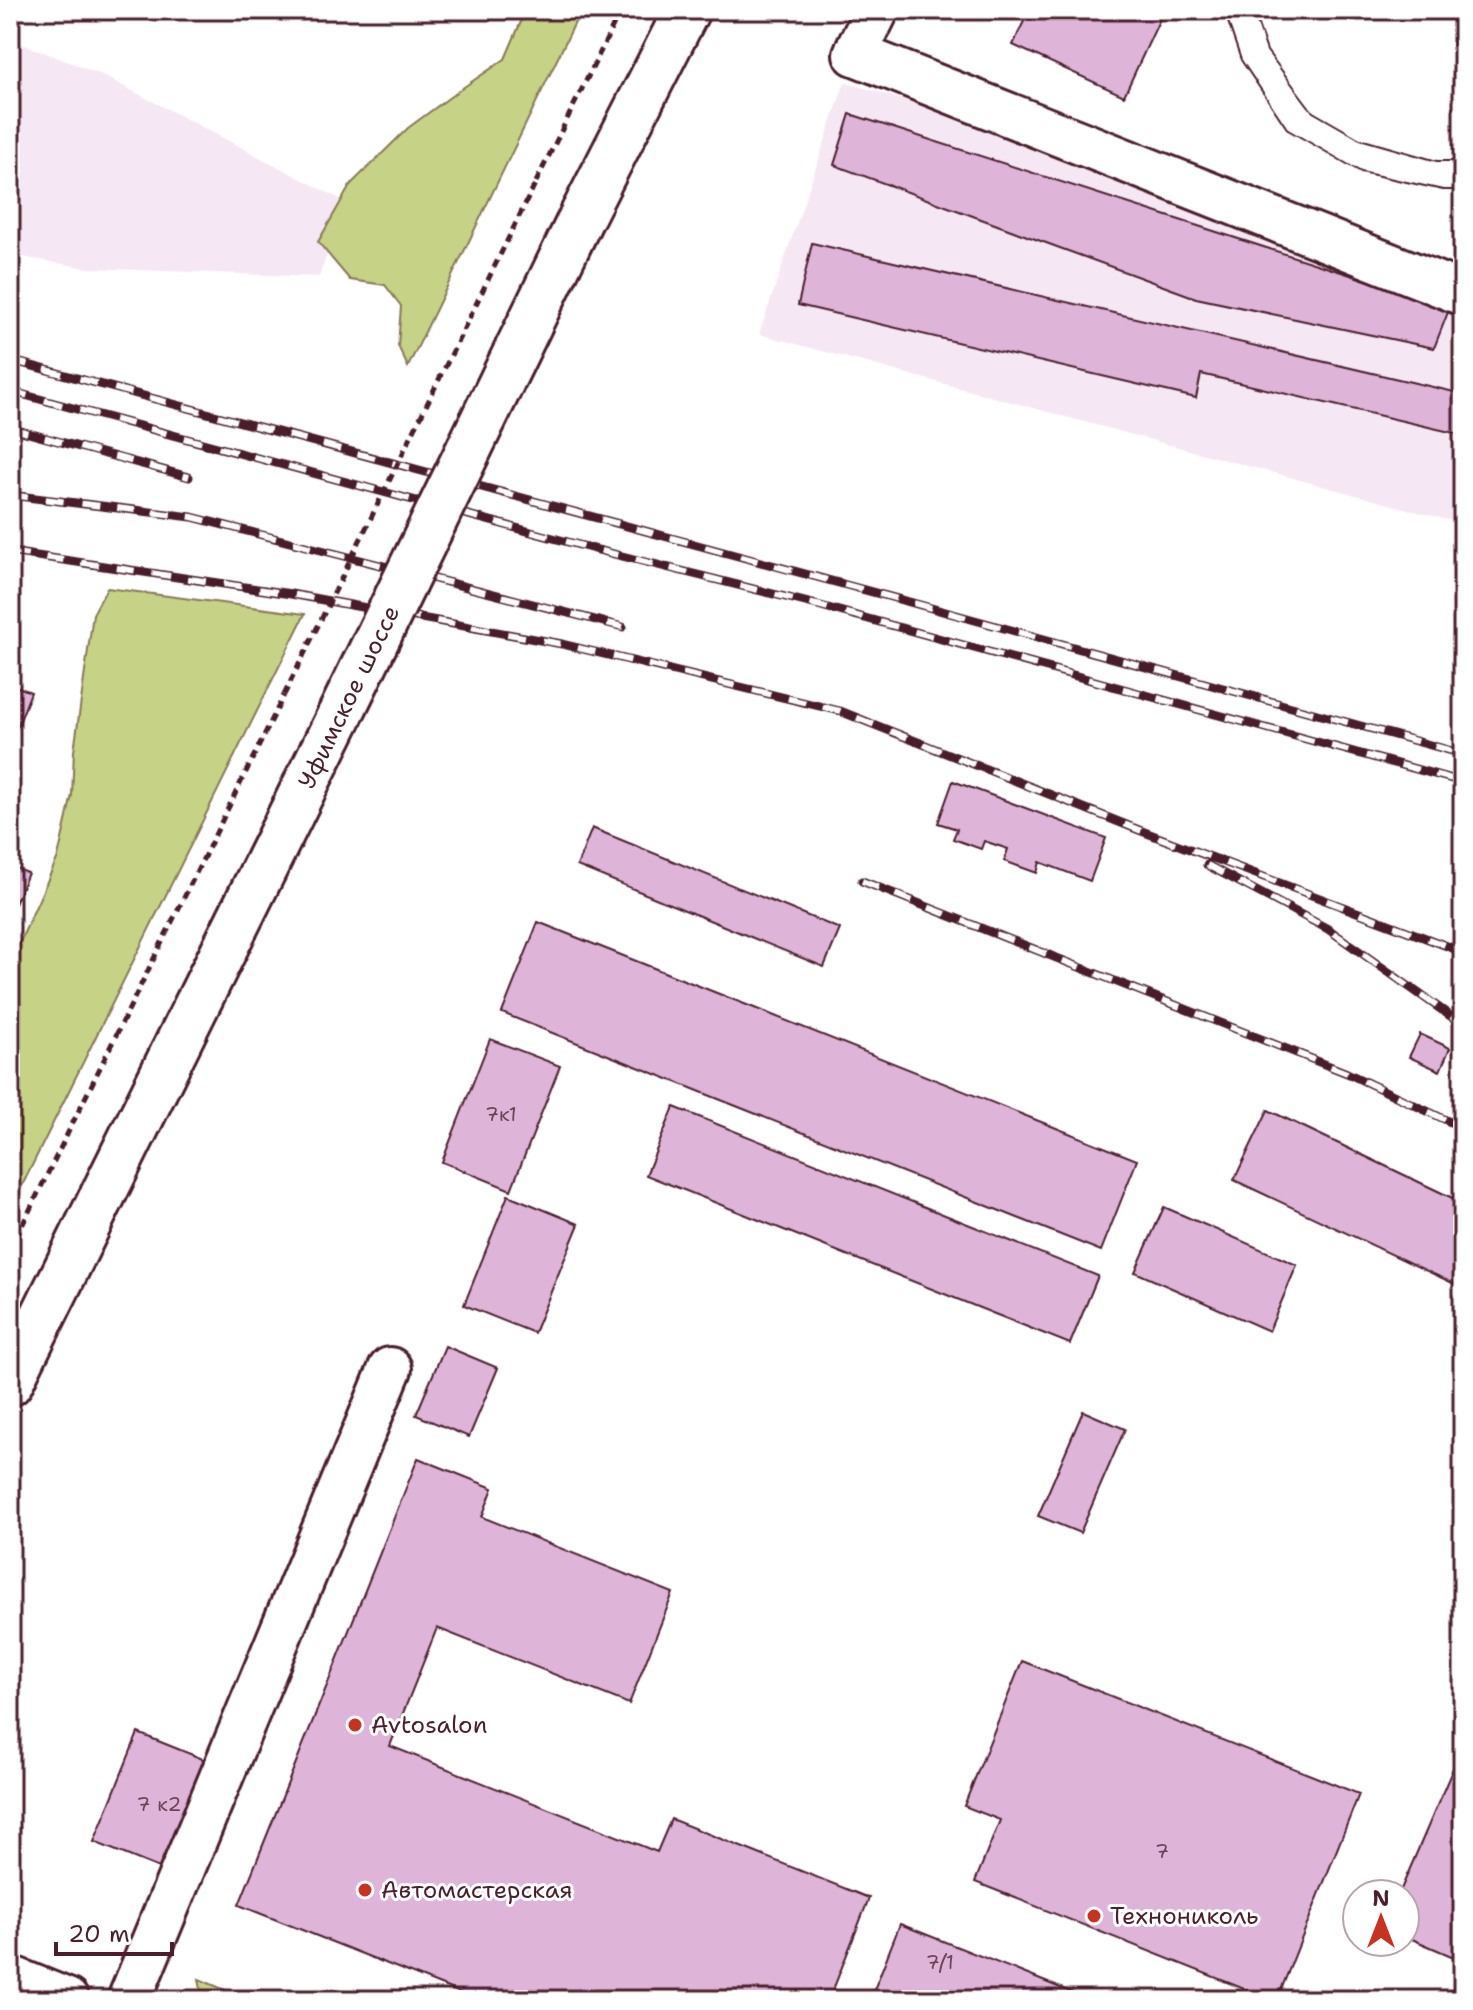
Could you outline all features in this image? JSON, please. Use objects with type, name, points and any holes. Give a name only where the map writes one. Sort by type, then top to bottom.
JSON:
[{"type":"main road","name":"Уфимское шоссе","points":[[10,1383],[583,214],[687,10]]},
{"type":"street","points":[[877,10],[855,54],[1461,293]]},
{"type":"street","points":[[129,2000],[390,1369]]},
{"type":"street","points":[[10,1977],[67,2000]]},
{"type":"path","points":[[10,1250],[621,10]]},
{"type":"shaded area","points":[[10,39],[102,75],[346,202],[319,277],[87,268],[10,255]]},
{"type":"shaded area","points":[[845,82],[1463,272],[1463,524],[759,334]]},
{"type":"green space","points":[[526,10],[581,10],[408,367],[398,346],[401,306],[385,285],[350,280],[318,242],[351,184],[408,128],[505,59]]},
{"type":"green space","points":[[107,588],[305,614],[10,1210],[10,964],[58,857],[72,795],[74,751],[93,614]]},
{"type":"green space","points":[[199,1979],[249,2000],[203,2000]]},
{"type":"building","points":[[1029,10],[1164,10],[1124,96],[1013,45]]},
{"type":"building","points":[[850,114],[1450,307],[1434,348],[1196,298],[834,165]]},
{"type":"building","points":[[812,243],[1463,394],[1463,435],[1201,374],[1196,398],[798,305]]},
{"type":"building","points":[[10,684],[31,692],[10,746]]},
{"type":"building","points":[[953,781],[1106,838],[1090,881],[1040,862],[1037,873],[1004,861],[1008,849],[984,841],[981,849],[953,839],[957,829],[938,823]]},
{"type":"building","points":[[592,828],[840,929],[824,967],[577,866]]},
{"type":"building","points":[[10,866],[28,873],[10,916]]},
{"type":"building","points":[[538,922],[1137,1160],[1101,1251],[502,1013]]},
{"type":"building","points":[[1420,1034],[1450,1048],[1440,1071],[1409,1057]]},
{"type":"building","points":[[490,1039],[560,1066],[511,1190],[442,1162]]},
{"type":"building","points":[[674,1107],[1098,1276],[1070,1344],[646,1175]]},
{"type":"building","points":[[1268,1110],[1463,1203],[1463,1288],[1234,1180]]},
{"type":"building","points":[[508,1195],[579,1224],[534,1333],[464,1305]]},
{"type":"building","points":[[1164,1207],[1297,1265],[1269,1331],[1135,1272]]},
{"type":"building","points":[[445,1346],[498,1368],[469,1437],[416,1415]]},
{"type":"building","points":[[1083,1411],[1125,1429],[1080,1533],[1038,1516]]},
{"type":"building","name":"Avtosalon","points":[[418,1458],[493,1488],[482,1517],[673,1593],[629,1704],[437,1628],[390,1746],[657,1852],[671,1819],[869,1898],[829,2000],[478,2000],[239,1905]]},
{"type":"building","points":[[1022,1661],[1359,1794],[1277,2000],[975,1882],[1000,1820],[964,1806]]},
{"type":"building","points":[[138,1733],[223,1767],[179,1876],[94,1842]]},
{"type":"building","points":[[1463,1745],[1463,1961],[1421,1943],[1421,1878],[1406,1878]]},
{"type":"building","points":[[900,1924],[1091,2000],[870,2000]]},
{"type":"tram line","points":[[1224,10],[1241,60],[1288,130],[1361,172],[1443,190],[1463,190]]},
{"type":"tram line","points":[[1253,10],[1267,51],[1313,112],[1360,139],[1437,161],[1463,161]]},
{"type":"railway","points":[[10,360],[1463,754]]},
{"type":"railway","points":[[10,391],[594,549],[821,606],[1463,782]]},
{"type":"railway","points":[[10,428],[189,477]]},
{"type":"railway","points":[[10,495],[192,517],[623,627]]},
{"type":"railway","points":[[10,552],[291,594],[562,644],[840,711],[1139,830],[1463,952]]},
{"type":"railway","points":[[1207,865],[1328,929],[1463,1025]]},
{"type":"railway","points":[[862,881],[1347,1073],[1463,1128]]},
{"type":"place","name":"Avtosalon","points":[[355,1725]]},
{"type":"place","name":"Автомастерская","points":[[365,1890]]},
{"type":"place","name":"Технониколь","points":[[1094,1916]]}]
